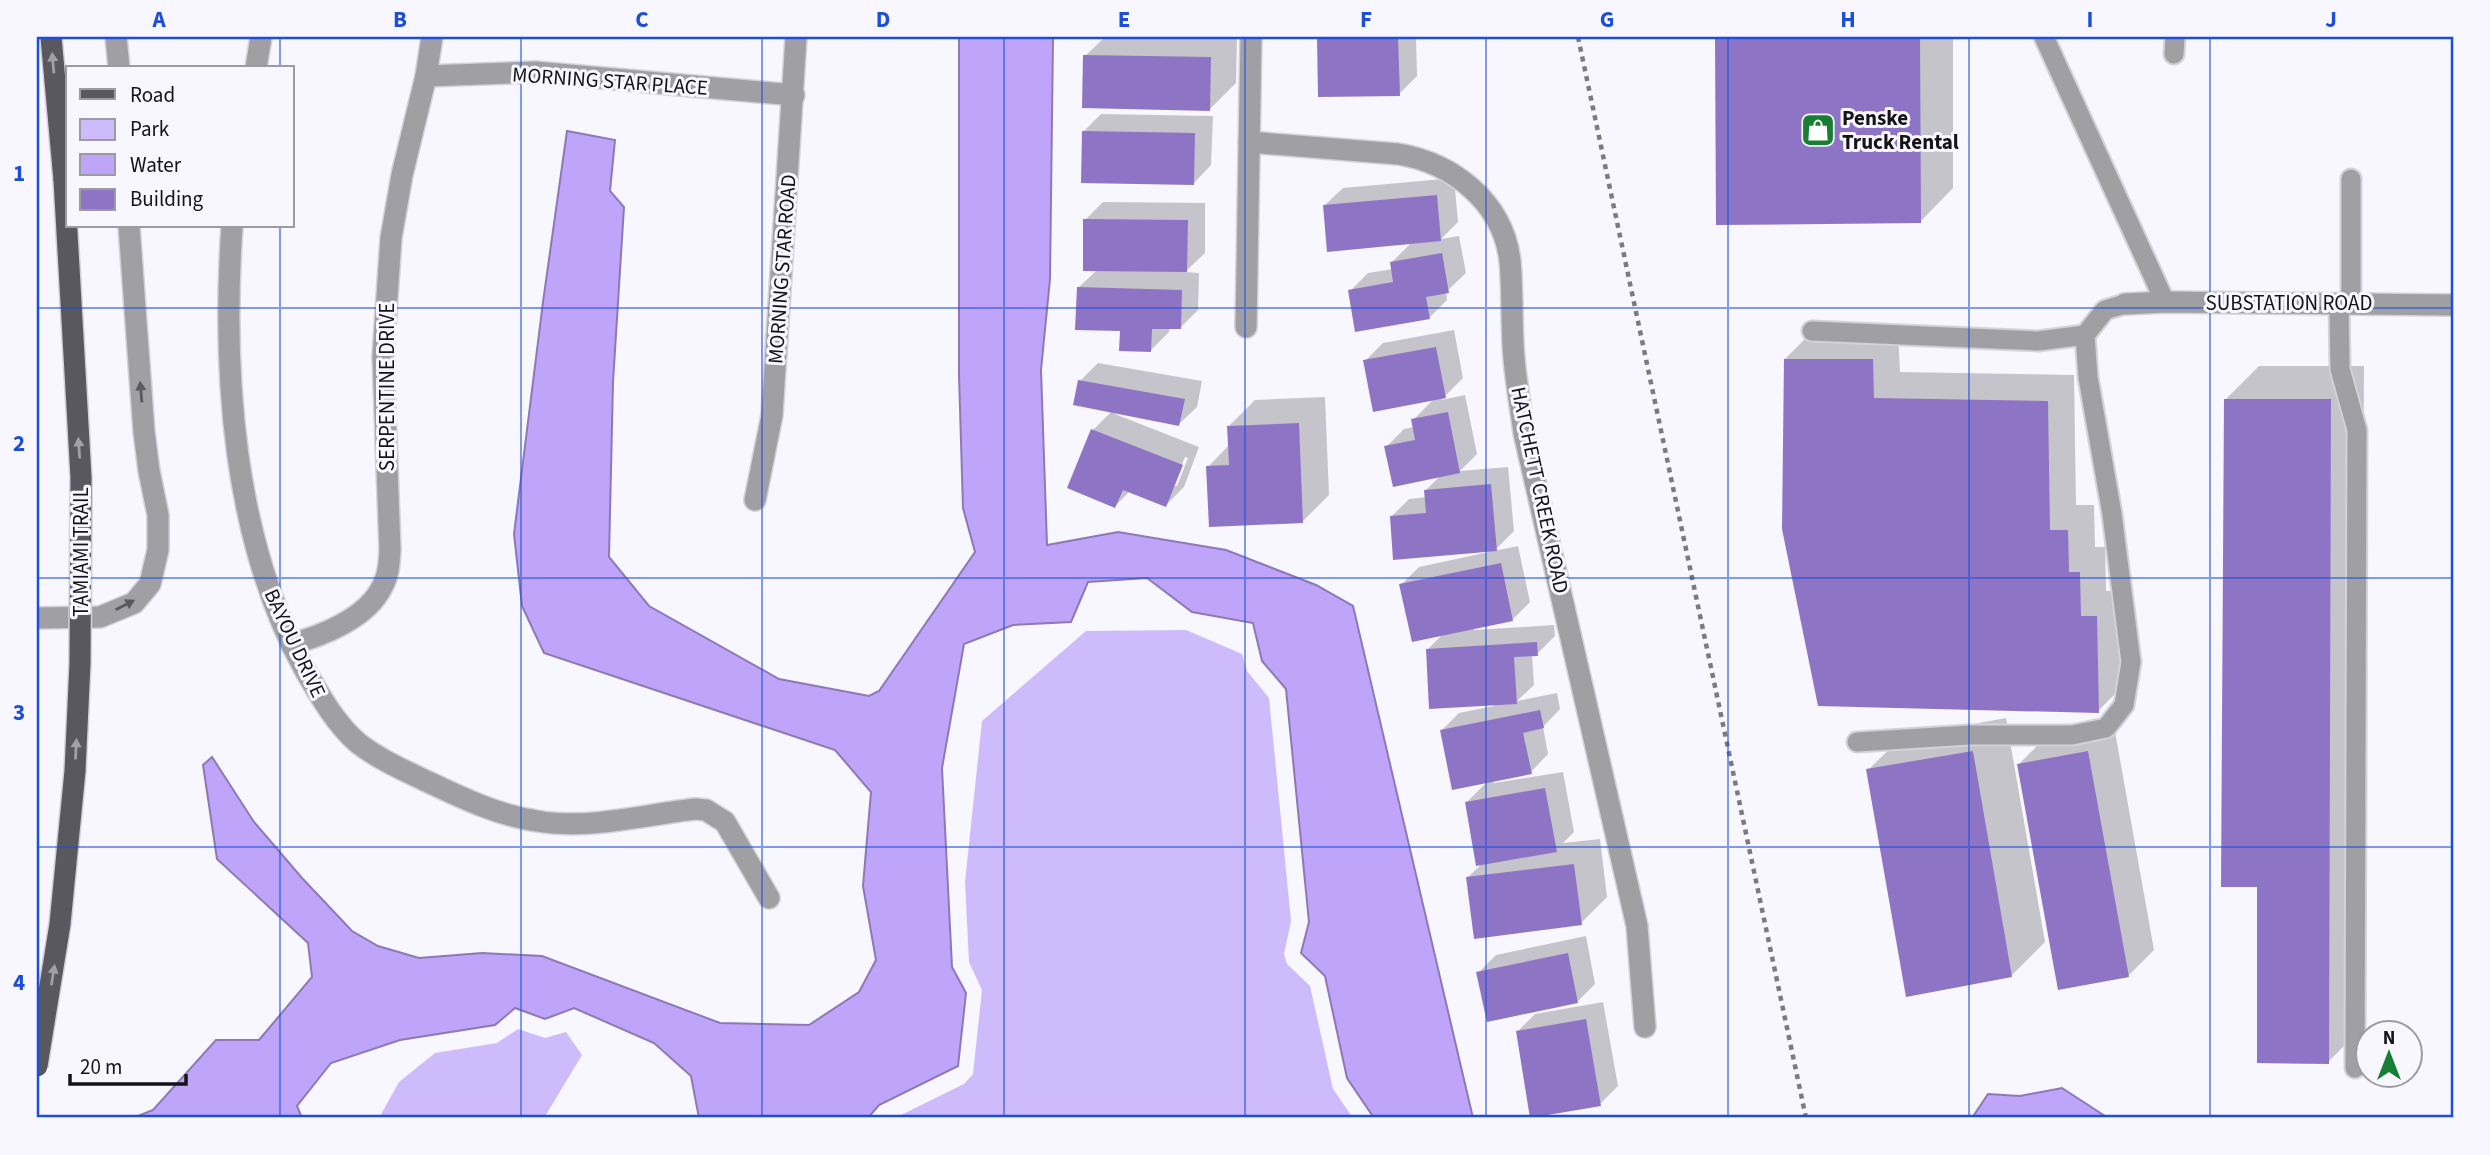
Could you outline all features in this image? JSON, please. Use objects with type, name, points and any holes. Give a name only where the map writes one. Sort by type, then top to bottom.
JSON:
[{"type":"main road","name":"TAMIAMI TRAIL","points":[[51,37],[66,215]]},
{"type":"main road","name":"TAMIAMI TRAIL","points":[[37,1066],[63,900],[75,771],[80,663],[81,477],[67,228]]},
{"type":"street","points":[[116,37],[118,66]]},
{"type":"street","points":[[256,66],[261,37]]},
{"type":"street","name":"SERPENTINE DRIVE","points":[[291,644],[313,638],[358,614],[373,601],[382,588],[388,571],[390,550],[383,356],[391,238],[432,37]]},
{"type":"street","name":"MORNING STAR ROAD","points":[[755,500],[772,415],[796,37]]},
{"type":"street","points":[[1246,327],[1251,37]]},
{"type":"street","name":"MORNING STAR PLACE","points":[[426,76],[535,72],[794,95]]},
{"type":"street","name":"HATCHETT CREEK ROAD","points":[[1249,142],[1420,158],[1456,175],[1477,192],[1494,216],[1506,243],[1510,261],[1514,359],[1524,433],[1637,926],[1645,1027]]},
{"type":"street","points":[[37,618],[100,617],[134,603],[150,584],[158,550],[158,514],[144,432],[129,228]]},
{"type":"street","name":"BAYOU DRIVE","points":[[232,228],[229,336],[234,414],[244,492],[270,595],[291,644],[325,706],[358,743],[393,765],[471,803],[504,814],[538,822],[588,822],[695,809],[706,810],[725,822],[769,898]]},
{"type":"street","name":"SUBSTATION ROAD","points":[[2125,304],[2165,302],[2453,305]]},
{"type":"lane","points":[[2044,37],[2165,302]]},
{"type":"lane","points":[[2351,179],[2340,369],[2357,430],[2355,1018]]},
{"type":"lane","points":[[1857,742],[1969,735],[2072,736],[2106,728],[2124,705],[2131,662],[2112,514],[2088,377],[2085,335],[2105,310],[2125,304]]},
{"type":"lane","points":[[1812,331],[2038,341],[2085,335]]},
{"type":"path","points":[[1578,37],[1806,1118]]},
{"type":"green space","points":[[1186,630],[1242,654],[1247,671],[1269,698],[1291,921],[1284,954],[1287,964],[1310,986],[1333,1089],[1353,1118],[895,1118],[964,1084],[973,1074],[982,990],[969,962],[965,882],[982,721],[1086,631]]},
{"type":"green space","points":[[518,1029],[545,1038],[566,1032],[582,1055],[544,1118],[379,1118],[399,1082],[435,1053],[497,1043]]},
{"type":"water","points":[[959,37],[1053,37],[1050,279],[1041,370],[1047,545],[1118,532],[1226,550],[1316,585],[1353,606],[1473,1118],[1374,1118],[1347,1078],[1325,976],[1301,953],[1309,922],[1286,689],[1262,661],[1253,623],[1192,612],[1147,578],[1088,582],[1071,622],[1013,625],[964,644],[942,768],[952,967],[966,993],[958,1066],[879,1105],[868,1118],[699,1118],[691,1076],[654,1043],[574,1008],[545,1019],[515,1008],[495,1025],[400,1040],[331,1063],[297,1106],[302,1118],[133,1118],[153,1110],[216,1040],[259,1040],[312,977],[308,943],[217,859],[203,765],[212,757],[254,822],[302,878],[352,931],[378,946],[419,958],[482,953],[542,956],[720,1023],[809,1025],[859,992],[876,960],[863,886],[871,792],[835,750],[544,653],[522,606],[514,534],[567,131],[615,140],[610,191],[624,207],[613,382],[609,557],[649,606],[779,679],[869,696],[879,691],[975,552],[963,508],[959,375]]},
{"type":"water","points":[[2062,1088],[2108,1118],[1972,1118],[1988,1094],[2020,1096]]},
{"type":"building","points":[[1317,37],[1398,37],[1400,96],[1318,97]]},
{"type":"building","name":"Penske Truck Rental","points":[[1715,37],[1920,37],[1921,223],[1716,225]]},
{"type":"building","points":[[1083,55],[1211,57],[1210,111],[1082,108]]},
{"type":"building","points":[[1082,131],[1195,133],[1194,185],[1081,183]]},
{"type":"building","points":[[1437,195],[1441,241],[1327,252],[1323,205]]},
{"type":"building","points":[[1083,219],[1188,220],[1187,272],[1083,271]]},
{"type":"building","points":[[1442,253],[1449,293],[1426,297],[1430,319],[1355,332],[1348,290],[1393,282],[1390,262]]},
{"type":"building","points":[[1077,287],[1182,290],[1181,329],[1152,329],[1151,352],[1119,351],[1120,331],[1075,330]]},
{"type":"building","points":[[1436,347],[1446,398],[1373,412],[1363,360]]},
{"type":"building","points":[[1784,359],[1873,359],[1874,398],[2048,401],[2050,530],[2068,530],[2069,572],[2080,572],[2081,616],[2097,616],[2099,713],[1818,706],[1782,529]]},
{"type":"building","points":[[1078,380],[1185,399],[1179,426],[1073,405]]},
{"type":"building","points":[[2224,399],[2331,399],[2329,1064],[2257,1063],[2257,887],[2221,887]]},
{"type":"building","points":[[1448,412],[1460,473],[1393,487],[1384,446],[1415,440],[1411,419]]},
{"type":"building","points":[[1299,423],[1303,523],[1209,527],[1206,466],[1229,465],[1227,426]]},
{"type":"building","points":[[1091,429],[1183,465],[1166,507],[1123,490],[1115,508],[1067,488]]},
{"type":"building","points":[[1491,484],[1497,551],[1393,560],[1390,516],[1426,513],[1424,490]]},
{"type":"building","points":[[1501,563],[1513,621],[1412,642],[1399,584]]},
{"type":"building","points":[[1537,642],[1538,656],[1514,657],[1517,704],[1429,709],[1426,649]]},
{"type":"building","points":[[1540,710],[1544,728],[1523,733],[1532,774],[1452,790],[1440,730]]},
{"type":"building","points":[[1973,751],[2012,977],[1906,997],[1866,769]]},
{"type":"building","points":[[2088,751],[2129,977],[2058,990],[2017,764]]},
{"type":"building","points":[[1545,788],[1557,852],[1476,866],[1465,802]]},
{"type":"building","points":[[1574,864],[1582,925],[1474,939],[1466,877]]},
{"type":"building","points":[[1568,953],[1578,1003],[1487,1022],[1476,972]]},
{"type":"building","points":[[1586,1019],[1601,1106],[1530,1118],[1516,1031]]},
{"type":"place","name":"Penske Truck Rental","points":[[1818,130]]}]
